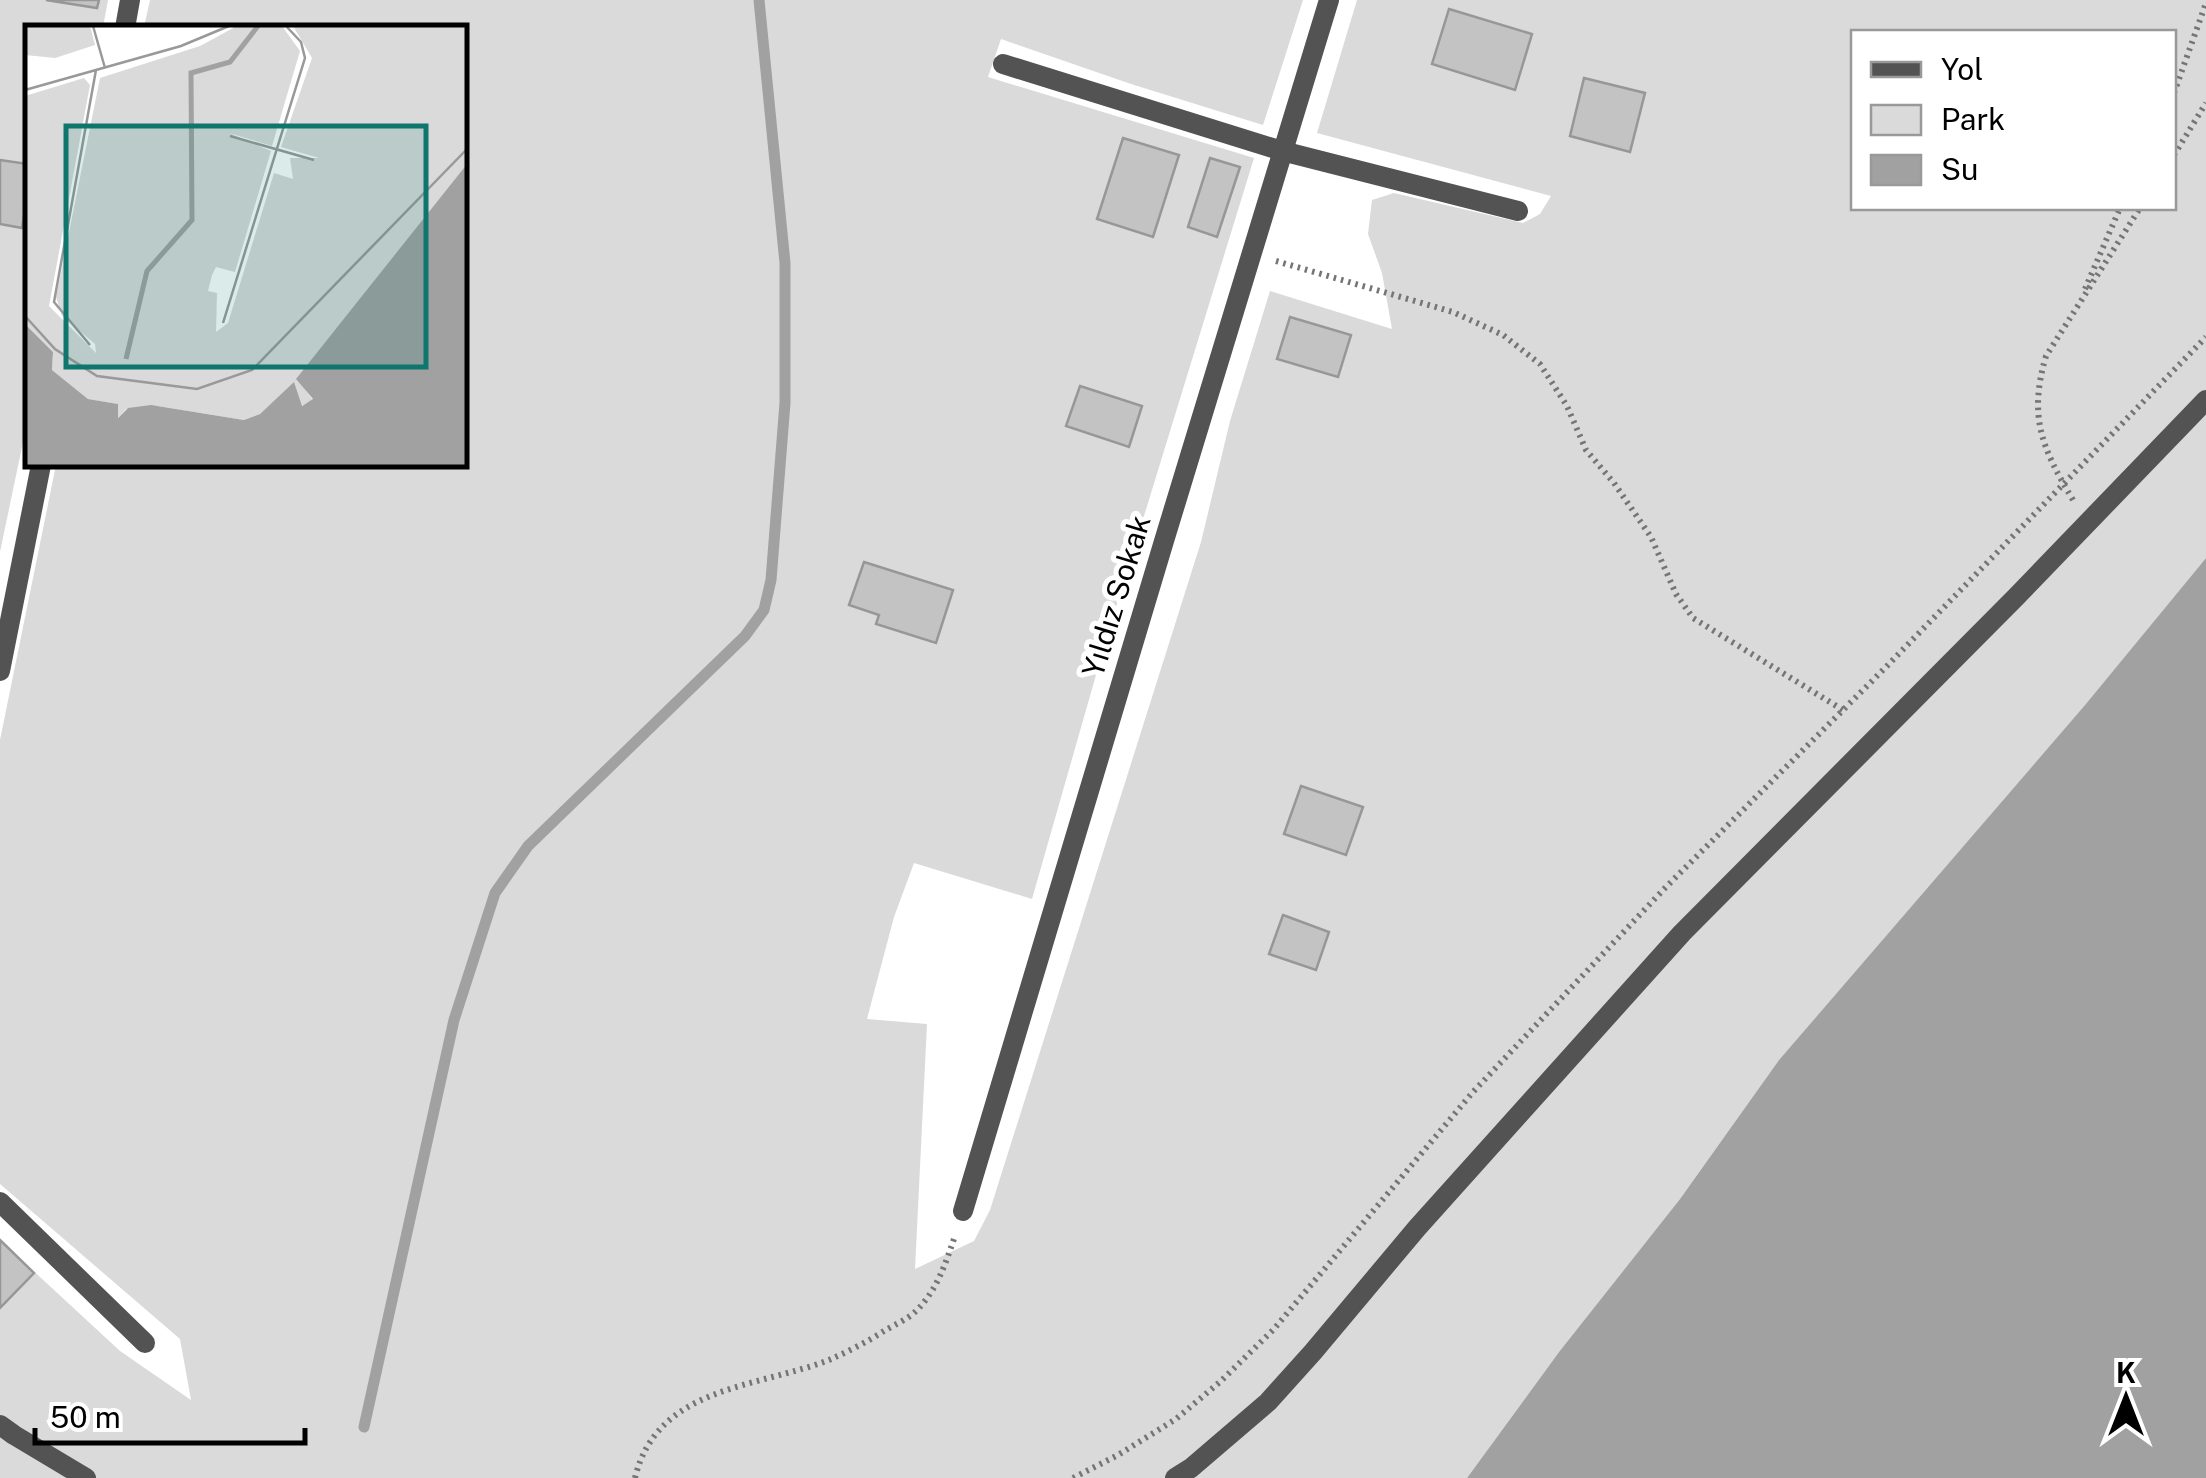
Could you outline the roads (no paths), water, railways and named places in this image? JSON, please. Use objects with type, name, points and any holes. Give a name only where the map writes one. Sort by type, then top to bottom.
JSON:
[{"type":"street","points":[[126,25],[130,0]]},
{"type":"street","name":"Yıldız Sokak","points":[[963,1211],[1329,0]]},
{"type":"street","points":[[1003,64],[1282,150],[1518,211]]},
{"type":"street","points":[[1175,1478],[1268,1402],[1417,1228],[1682,933],[2206,400]]},
{"type":"street","points":[[0,670],[40,468]]},
{"type":"street","points":[[0,1202],[144,1343]]},
{"type":"street","points":[[0,1424],[86,1478]]},
{"type":"water","points":[[2206,558],[2206,1478],[1467,1478],[1559,1352],[1680,1199],[1779,1060],[2085,705]]},
{"type":"waterway","points":[[364,1427],[454,1020],[495,893],[528,846],[745,636],[764,610],[771,580],[785,403],[785,263],[759,0]]}]
